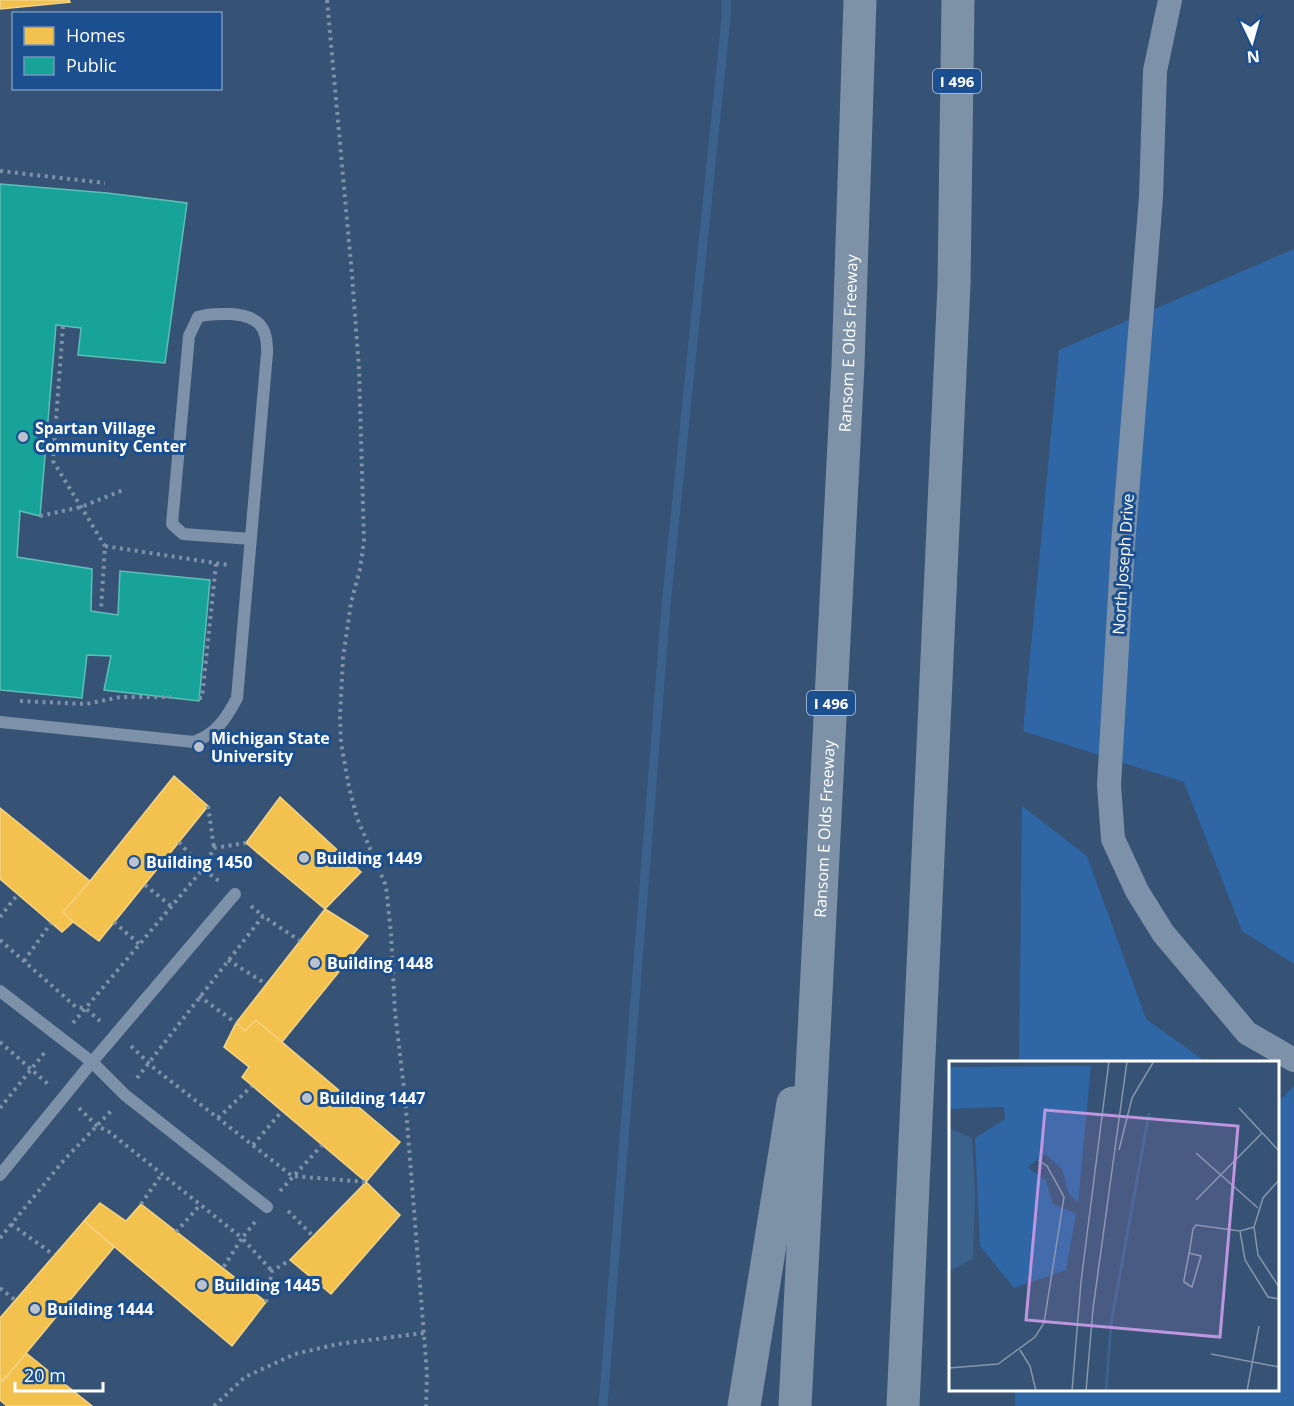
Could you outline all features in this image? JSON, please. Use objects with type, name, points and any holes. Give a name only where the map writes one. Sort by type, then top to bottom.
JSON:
[{"type":"highway","name":"Ransom E Olds Freeway","points":[[795,1406],[848,365],[860,0]]},
{"type":"highway","name":"I 496","points":[[903,1406],[954,297],[958,0]]},
{"type":"highway","points":[[744,1406],[820,929]]},
{"type":"street","name":"North Joseph Drive","points":[[1170,0],[1155,71],[1151,197],[1123,544],[1109,785],[1113,839],[1137,891],[1163,933],[1247,1033],[1294,1059]]},
{"type":"lane","points":[[0,722],[194,742],[221,726],[237,698],[248,568],[251,539],[268,341],[257,320],[244,315],[209,313],[198,317],[189,336],[172,524],[183,534],[251,539]]},
{"type":"lane","points":[[0,1175],[92,1062],[235,894]]},
{"type":"lane","points":[[0,991],[92,1062],[125,1095],[267,1207]]},
{"type":"path","points":[[327,0],[356,322],[364,541],[360,569],[351,603],[343,658],[341,743],[357,818],[386,885],[424,1333],[427,1373],[426,1406]]},
{"type":"path","points":[[0,171],[105,183]]},
{"type":"path","points":[[63,326],[52,461],[105,546],[101,610]]},
{"type":"path","points":[[40,516],[81,507],[123,490]]},
{"type":"path","points":[[105,546],[248,568]]},
{"type":"path","points":[[199,698],[202,698],[216,564]]},
{"type":"path","points":[[11,700],[86,704],[121,697],[171,697]]},
{"type":"path","points":[[0,1108],[203,869],[214,849],[208,806]]},
{"type":"path","points":[[178,842],[203,869]]},
{"type":"path","points":[[214,849],[246,843]]},
{"type":"path","points":[[145,885],[171,906]]},
{"type":"path","points":[[0,917],[18,894]]},
{"type":"path","points":[[0,1238],[64,1160],[125,1095],[199,996],[263,916],[300,941]]},
{"type":"path","points":[[114,922],[139,944]]},
{"type":"path","points":[[24,961],[51,923]]},
{"type":"path","points":[[0,940],[76,1007],[85,1008],[292,1176],[366,1182]]},
{"type":"path","points":[[228,960],[266,984]]},
{"type":"path","points":[[199,996],[236,1023]]},
{"type":"path","points":[[0,1042],[30,1071],[97,1126],[108,1131],[242,1238],[272,1271]]},
{"type":"path","points":[[218,1118],[252,1086]]},
{"type":"path","points":[[253,1145],[282,1111]]},
{"type":"path","points":[[141,1204],[162,1174]]},
{"type":"path","points":[[176,1232],[200,1204]]},
{"type":"path","points":[[282,1205],[313,1236]]},
{"type":"path","points":[[11,1224],[54,1255]]},
{"type":"path","points":[[223,1268],[242,1238]]},
{"type":"path","points":[[266,1302],[272,1271],[290,1260]]},
{"type":"path","points":[[0,1288],[15,1300]]},
{"type":"path","points":[[214,1406],[244,1377],[295,1354],[338,1344],[424,1333]]},
{"type":"shaded area","points":[[1294,249],[1294,964],[1242,931],[1184,782],[1023,731],[1059,350]]},
{"type":"shaded area","points":[[1022,806],[1087,856],[1146,1019],[1205,1061],[1019,1061]]},
{"type":"shaded area","points":[[1294,1086],[1294,1406],[1015,1406],[1015,1391],[1279,1391],[1279,1101]]},
{"type":"building: Homes","points":[[0,0],[69,0],[70,2],[0,9]]},
{"type":"building: Homes","name":"Building 1450","points":[[174,776],[208,806],[99,941],[63,912]]},
{"type":"building: Homes","name":"Building 1449","points":[[280,797],[361,872],[325,909],[246,843]]},
{"type":"building: Homes","points":[[0,808],[90,881],[63,912],[73,922],[62,932],[0,879]]},
{"type":"building: Homes","name":"Building 1448","points":[[325,909],[368,936],[282,1042],[256,1020],[245,1031],[236,1023]]},
{"type":"building: Homes","name":"Building 1447","points":[[256,1020],[400,1142],[366,1182],[242,1077],[249,1067],[224,1047],[236,1023],[245,1031]]},
{"type":"building: Homes","points":[[366,1182],[400,1215],[331,1294],[290,1260]]},
{"type":"building: Homes","name":"Building 1445","points":[[100,1203],[126,1221],[141,1204],[266,1302],[232,1346],[84,1221]]},
{"type":"building: Homes","name":"Building 1444","points":[[84,1221],[114,1247],[3,1381],[0,1379],[0,1318]]},
{"type":"building: Homes","points":[[26,1353],[92,1406],[7,1406],[0,1400],[0,1379],[3,1381]]},
{"type":"building: Public","name":"Spartan Village Community Center","points":[[0,184],[107,193],[187,203],[165,363],[78,355],[81,328],[56,325],[40,516],[20,511],[17,557],[92,569],[91,611],[118,615],[120,571],[210,580],[199,701],[104,690],[111,656],[87,655],[82,698],[0,690]]},
{"type":"waterway","points":[[603,1406],[666,606],[726,0]]},
{"type":"place","name":"Spartan Village Community Center","points":[[23,437]]},
{"type":"place","name":"Michigan State University","points":[[199,747]]},
{"type":"place","name":"Building 1449","points":[[304,858]]},
{"type":"place","name":"Building 1450","points":[[134,862]]},
{"type":"place","name":"Building 1448","points":[[315,963]]},
{"type":"place","name":"Building 1447","points":[[307,1098]]},
{"type":"place","name":"Building 1445","points":[[202,1285]]},
{"type":"place","name":"Building 1444","points":[[35,1309]]}]
